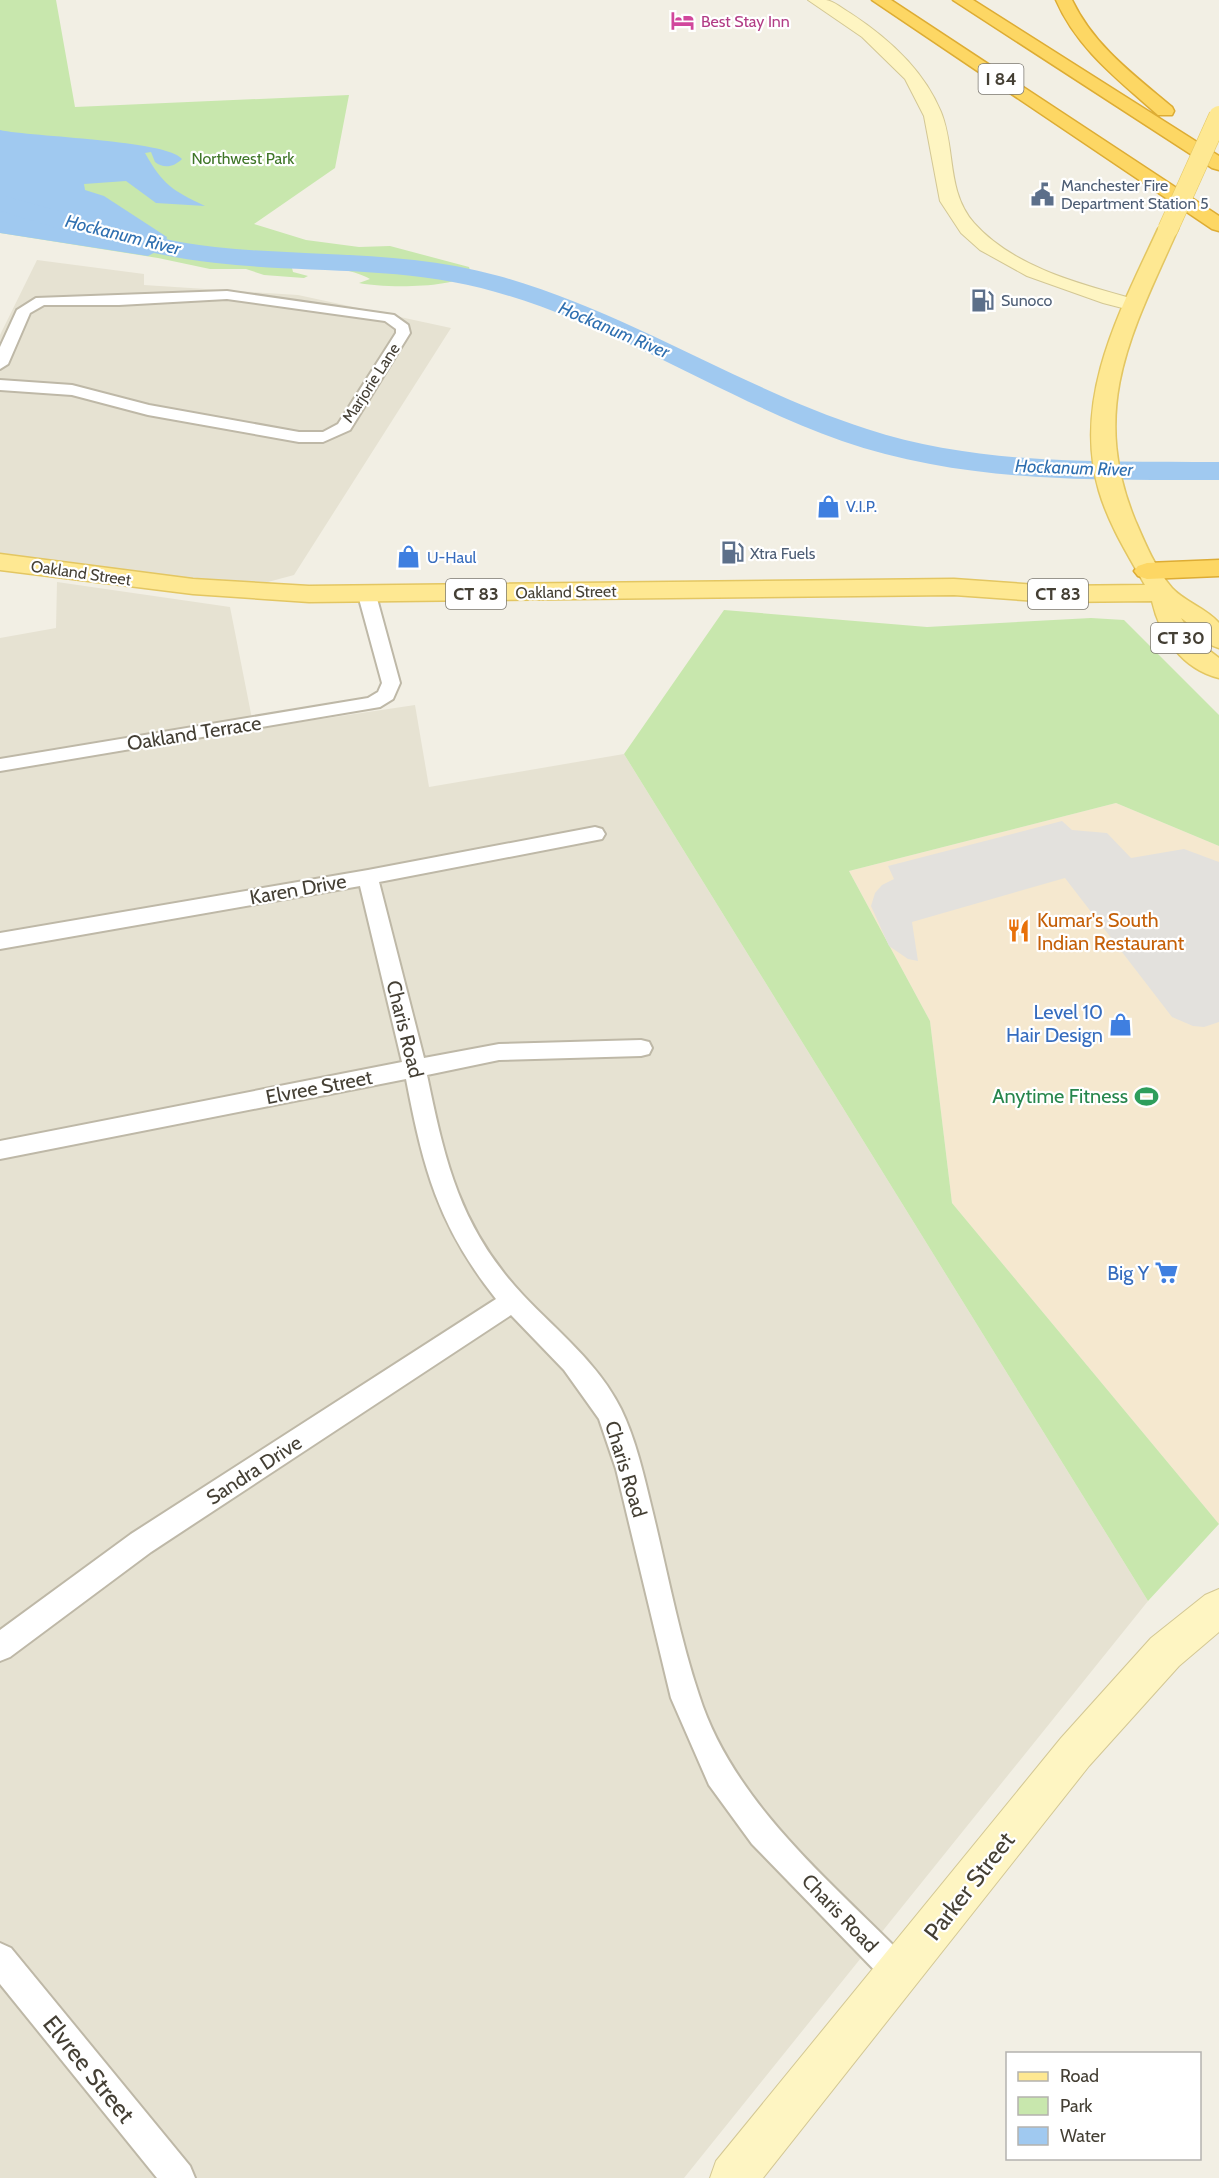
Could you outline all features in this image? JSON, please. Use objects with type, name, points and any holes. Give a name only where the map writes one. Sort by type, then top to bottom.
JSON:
[{"type":"highway","name":"I 84","points":[[880,0],[1219,225]]},
{"type":"highway","points":[[906,0],[1219,205]]},
{"type":"highway","points":[[961,0],[1219,164]]},
{"type":"highway","points":[[987,0],[1219,146]]},
{"type":"highway","points":[[1064,0],[1073,19],[1094,45],[1168,114]]},
{"type":"highway","points":[[1120,159],[1173,208],[1219,242]]},
{"type":"highway","points":[[1147,571],[1219,568]]},
{"type":"highway","points":[[1162,593],[1219,591]]},
{"type":"main road","name":"CT 30","points":[[1219,116],[1116,348],[1104,388],[1101,416],[1102,447],[1112,495],[1132,542],[1162,593],[1171,626],[1194,654],[1219,670]]},
{"type":"main road","name":"Oakland Street","points":[[0,562],[243,592],[368,595],[954,587],[1052,594],[1162,593]]},
{"type":"main road","name":"Oakland Street","points":[[954,587],[1036,574],[1147,571]]},
{"type":"main road","name":"CT 30","points":[[1162,593],[1202,620],[1219,640]]},
{"type":"street","points":[[816,0],[870,35],[895,57],[912,78],[931,111],[940,146],[944,182],[953,209],[976,234],[1003,255],[1034,273],[1069,288],[1134,305]]},
{"type":"street","name":"Marjorie Lane","points":[[0,364],[24,310],[34,303],[49,300],[119,301],[213,295],[242,296],[384,317],[393,319],[404,328],[344,427],[330,436],[320,438],[299,437],[148,410],[72,390],[0,385]]},
{"type":"street","name":"Oakland Terrace","points":[[0,765],[373,703],[386,696],[391,683],[368,595]]},
{"type":"street","name":"Karen Drive","points":[[0,941],[368,878],[596,834]]},
{"type":"street","name":"Charis Road","points":[[368,878],[415,1068],[430,1143],[451,1209],[477,1257],[513,1301],[573,1362],[610,1414],[629,1469],[686,1698],[719,1775],[763,1833],[899,1973]]},
{"type":"street","name":"Elvree Street","points":[[0,1150],[499,1052],[641,1048]]},
{"type":"street","name":"Sandra Drive","points":[[0,1647],[141,1544],[513,1301]]},
{"type":"street","name":"Parker Street","points":[[733,2178],[1075,1752],[1165,1652],[1219,1608]]},
{"type":"street","name":"Elvree Street","points":[[0,1959],[178,2178]]},
{"type":"shaded area","points":[[37,260],[144,274],[144,285],[298,295],[451,328],[294,575],[249,587],[0,556],[0,335]]},
{"type":"shaded area","points":[[57,582],[230,607],[254,729],[415,705],[429,787],[624,754],[1148,1601],[684,2178],[0,2178],[0,638],[56,628]]},
{"type":"shaded area","points":[[1116,803],[1219,846],[1219,1524],[952,1203],[930,1021],[849,871]]},
{"type":"shaded area","points":[[1062,821],[1072,830],[1107,833],[1131,858],[1184,849],[1219,862],[1219,1022],[1204,1027],[1193,1026],[1172,1017],[1065,878],[912,922],[918,961],[908,959],[889,946],[871,906],[875,893],[882,885],[894,879],[888,866]]},
{"type":"green space","name":"Northwest Park","points":[[0,0],[56,0],[75,107],[349,95],[335,168],[254,224],[306,240],[359,247],[390,246],[469,267],[471,273],[463,278],[435,285],[370,285],[359,283],[370,279],[363,275],[331,268],[300,266],[292,268],[293,272],[308,276],[304,278],[264,275],[246,269],[210,269],[158,258],[0,233]]},
{"type":"green space","points":[[724,610],[927,627],[1091,618],[1124,620],[1219,715],[1219,846],[1116,803],[849,871],[930,1021],[952,1203],[1219,1524],[1148,1601],[624,754]]},
{"type":"water","points":[[0,130],[126,143],[171,153],[182,159],[176,164],[165,166],[155,162],[151,152],[145,153],[157,173],[169,186],[205,206],[156,203],[126,181],[84,184],[85,190],[104,196],[167,237],[165,247],[148,256],[0,233]]},
{"type":"waterway","name":"Hockanum River","points":[[0,203],[106,234],[187,251],[249,258],[386,265],[487,281],[535,295],[627,332],[808,417],[855,435],[944,458],[1035,468],[1219,471]]},
{"type":"place","name":"Best Stay Inn","points":[[683,21]]},
{"type":"place","name":"Manchester Fire Department Station 5","points":[[1043,194]]},
{"type":"place","name":"Sunoco","points":[[983,300]]},
{"type":"place","name":"V.I.P.","points":[[828,506]]},
{"type":"place","name":"Xtra Fuels","points":[[732,553]]},
{"type":"place","name":"U-Haul","points":[[409,557]]},
{"type":"place","name":"Kumar's South Indian Restaurant","points":[[1019,931]]},
{"type":"place","name":"Level 10 Hair Design","points":[[1121,1024]]},
{"type":"place","name":"Anytime Fitness","points":[[1146,1096]]},
{"type":"place","name":"Big Y","points":[[1167,1273]]}]
